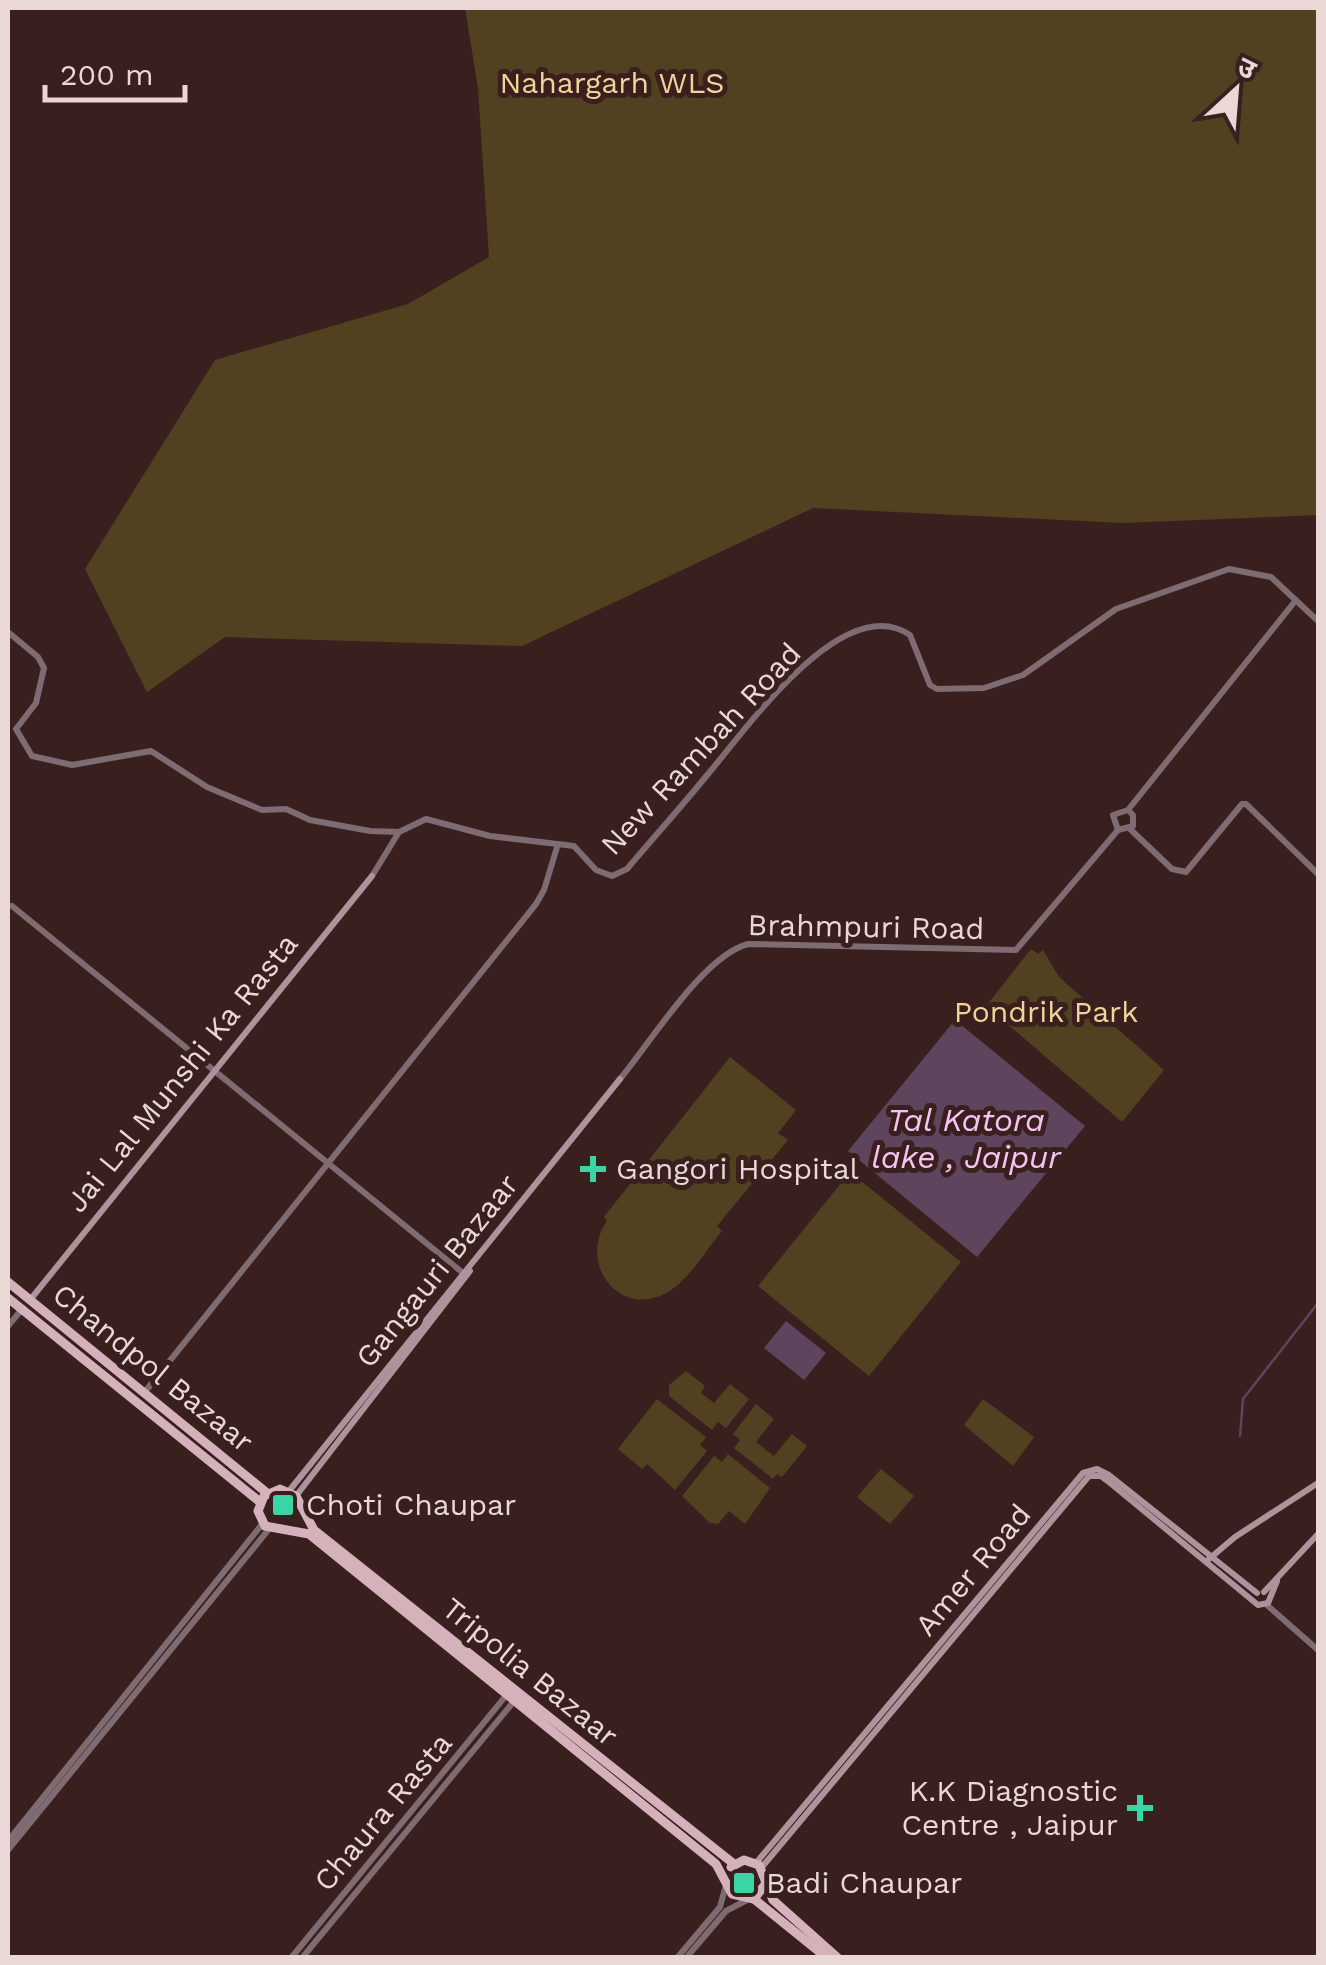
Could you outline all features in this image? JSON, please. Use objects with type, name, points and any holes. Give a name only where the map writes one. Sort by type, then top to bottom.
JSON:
[{"type":"main road","name":"Jai Lal Munshi Ka Rasta","points":[[30,1300],[372,876]]},
{"type":"main road","name":"Gangauri Bazaar","points":[[293,1494],[620,1079]]},
{"type":"main road","name":"Chandpol Bazaar","points":[[8,1282],[264,1497]]},
{"type":"main road","name":"Chandpol Bazaar","points":[[8,1298],[264,1497]]},
{"type":"main road","name":"Amer Road","points":[[759,1865],[1083,1472],[1102,1470],[1209,1559],[1261,1595]]},
{"type":"main road","points":[[1209,1559],[1318,1483]]},
{"type":"main road","points":[[293,1494],[302,1511],[298,1524],[286,1531],[266,1526],[264,1497],[293,1494]]},
{"type":"main road","name":"Tripolia Bazaar","points":[[302,1511],[314,1530],[513,1695]]},
{"type":"main road","name":"Tripolia Bazaar","points":[[286,1531],[309,1534],[734,1864]]},
{"type":"main road","points":[[1266,1605],[1261,1595],[1318,1534]]},
{"type":"main road","name":"Tripolia Bazaar","points":[[586,1752],[716,1864],[726,1883]]},
{"type":"main road","points":[[827,1958],[751,1900],[732,1894],[726,1883],[734,1864],[744,1860],[759,1865],[773,1900],[838,1958]]},
{"type":"main road","points":[[751,1900],[767,1882]]},
{"type":"street","name":"New Rambah Road","points":[[8,632],[38,656],[44,668],[36,704],[16,729],[32,756],[72,765],[151,751],[207,787],[262,810],[286,809],[310,820],[398,832],[426,820],[490,836],[558,844],[579,849],[600,872],[618,875],[784,683],[816,656],[869,626],[893,626],[910,634],[930,685],[937,689],[984,688],[1034,671],[1116,609],[1216,572],[1260,571],[1281,583],[1318,620]]},
{"type":"street","name":"Brahmpuri Road","points":[[620,1079],[711,966],[732,948],[748,944],[1016,950],[1118,830],[1113,815],[1128,810],[1296,600]]},
{"type":"street","points":[[1118,830],[1130,829],[1172,869],[1186,872],[1246,804],[1318,874]]},
{"type":"street","points":[[1128,810],[1134,819],[1130,829]]},
{"type":"street","points":[[372,876],[398,832]]},
{"type":"street","points":[[144,1394],[536,904],[558,844]]},
{"type":"street","points":[[12,906],[467,1271]]},
{"type":"street","points":[[8,1326],[30,1300]]},
{"type":"street","points":[[8,1850],[266,1526]]},
{"type":"street","points":[[8,1840],[266,1526]]},
{"type":"street","points":[[1266,1605],[1318,1650]]},
{"type":"street","name":"Chaura Rasta","points":[[291,1958],[513,1695]]},
{"type":"street","name":"Chaura Rasta","points":[[302,1958],[513,1695]]},
{"type":"street","points":[[677,1958],[720,1907],[726,1883]]},
{"type":"street","points":[[686,1958],[726,1911],[751,1900]]},
{"type":"green space","name":"Nahargarh WLS","points":[[465,8],[1318,8],[1318,515],[1122,523],[813,508],[522,646],[225,637],[147,692],[85,569],[215,360],[408,304],[489,257],[478,88]]},
{"type":"green space","name":"Pondrik Park","points":[[1031,949],[1038,954],[1043,950],[1059,977],[1164,1070],[1122,1122],[986,1006]]},
{"type":"green space","points":[[730,1057],[796,1110],[778,1133],[788,1140],[717,1226],[722,1231],[680,1283],[662,1295],[630,1298],[606,1280],[600,1267],[597,1252],[599,1236],[607,1221],[604,1217]]},
{"type":"green space","points":[[850,1172],[961,1262],[869,1376],[758,1286]]},
{"type":"green space","points":[[686,1371],[705,1386],[701,1393],[714,1403],[730,1384],[749,1399],[726,1428],[718,1422],[712,1430],[669,1396],[669,1385]]},
{"type":"green space","points":[[657,1399],[706,1437],[700,1445],[707,1451],[675,1490],[647,1464],[642,1469],[618,1449]]},
{"type":"green space","points":[[983,1399],[1034,1437],[1013,1466],[964,1425]]},
{"type":"green space","points":[[756,1404],[774,1419],[756,1442],[774,1456],[792,1434],[807,1446],[782,1477],[777,1474],[773,1479],[734,1448],[740,1440],[733,1434]]},
{"type":"green space","points":[[728,1454],[770,1488],[745,1524],[729,1511],[718,1524],[710,1523],[682,1496],[714,1456],[722,1462]]},
{"type":"green space","points":[[881,1469],[914,1496],[890,1524],[857,1497]]},
{"type":"water","name":"Tal Katora lake , Jaipur","points":[[955,1020],[1085,1126],[977,1257],[848,1151]]},
{"type":"water","points":[[786,1321],[826,1353],[804,1380],[764,1348]]},
{"type":"waterway","points":[[1240,1436],[1243,1399],[1318,1303]]},
{"type":"place","name":"Gangori Hospital","points":[[593,1169]]},
{"type":"place","name":"Choti Chaupar","points":[[283,1505]]},
{"type":"place","name":"K.K Diagnostic Centre , Jaipur","points":[[1140,1808]]},
{"type":"place","name":"Badi Chaupar","points":[[744,1883]]}]
